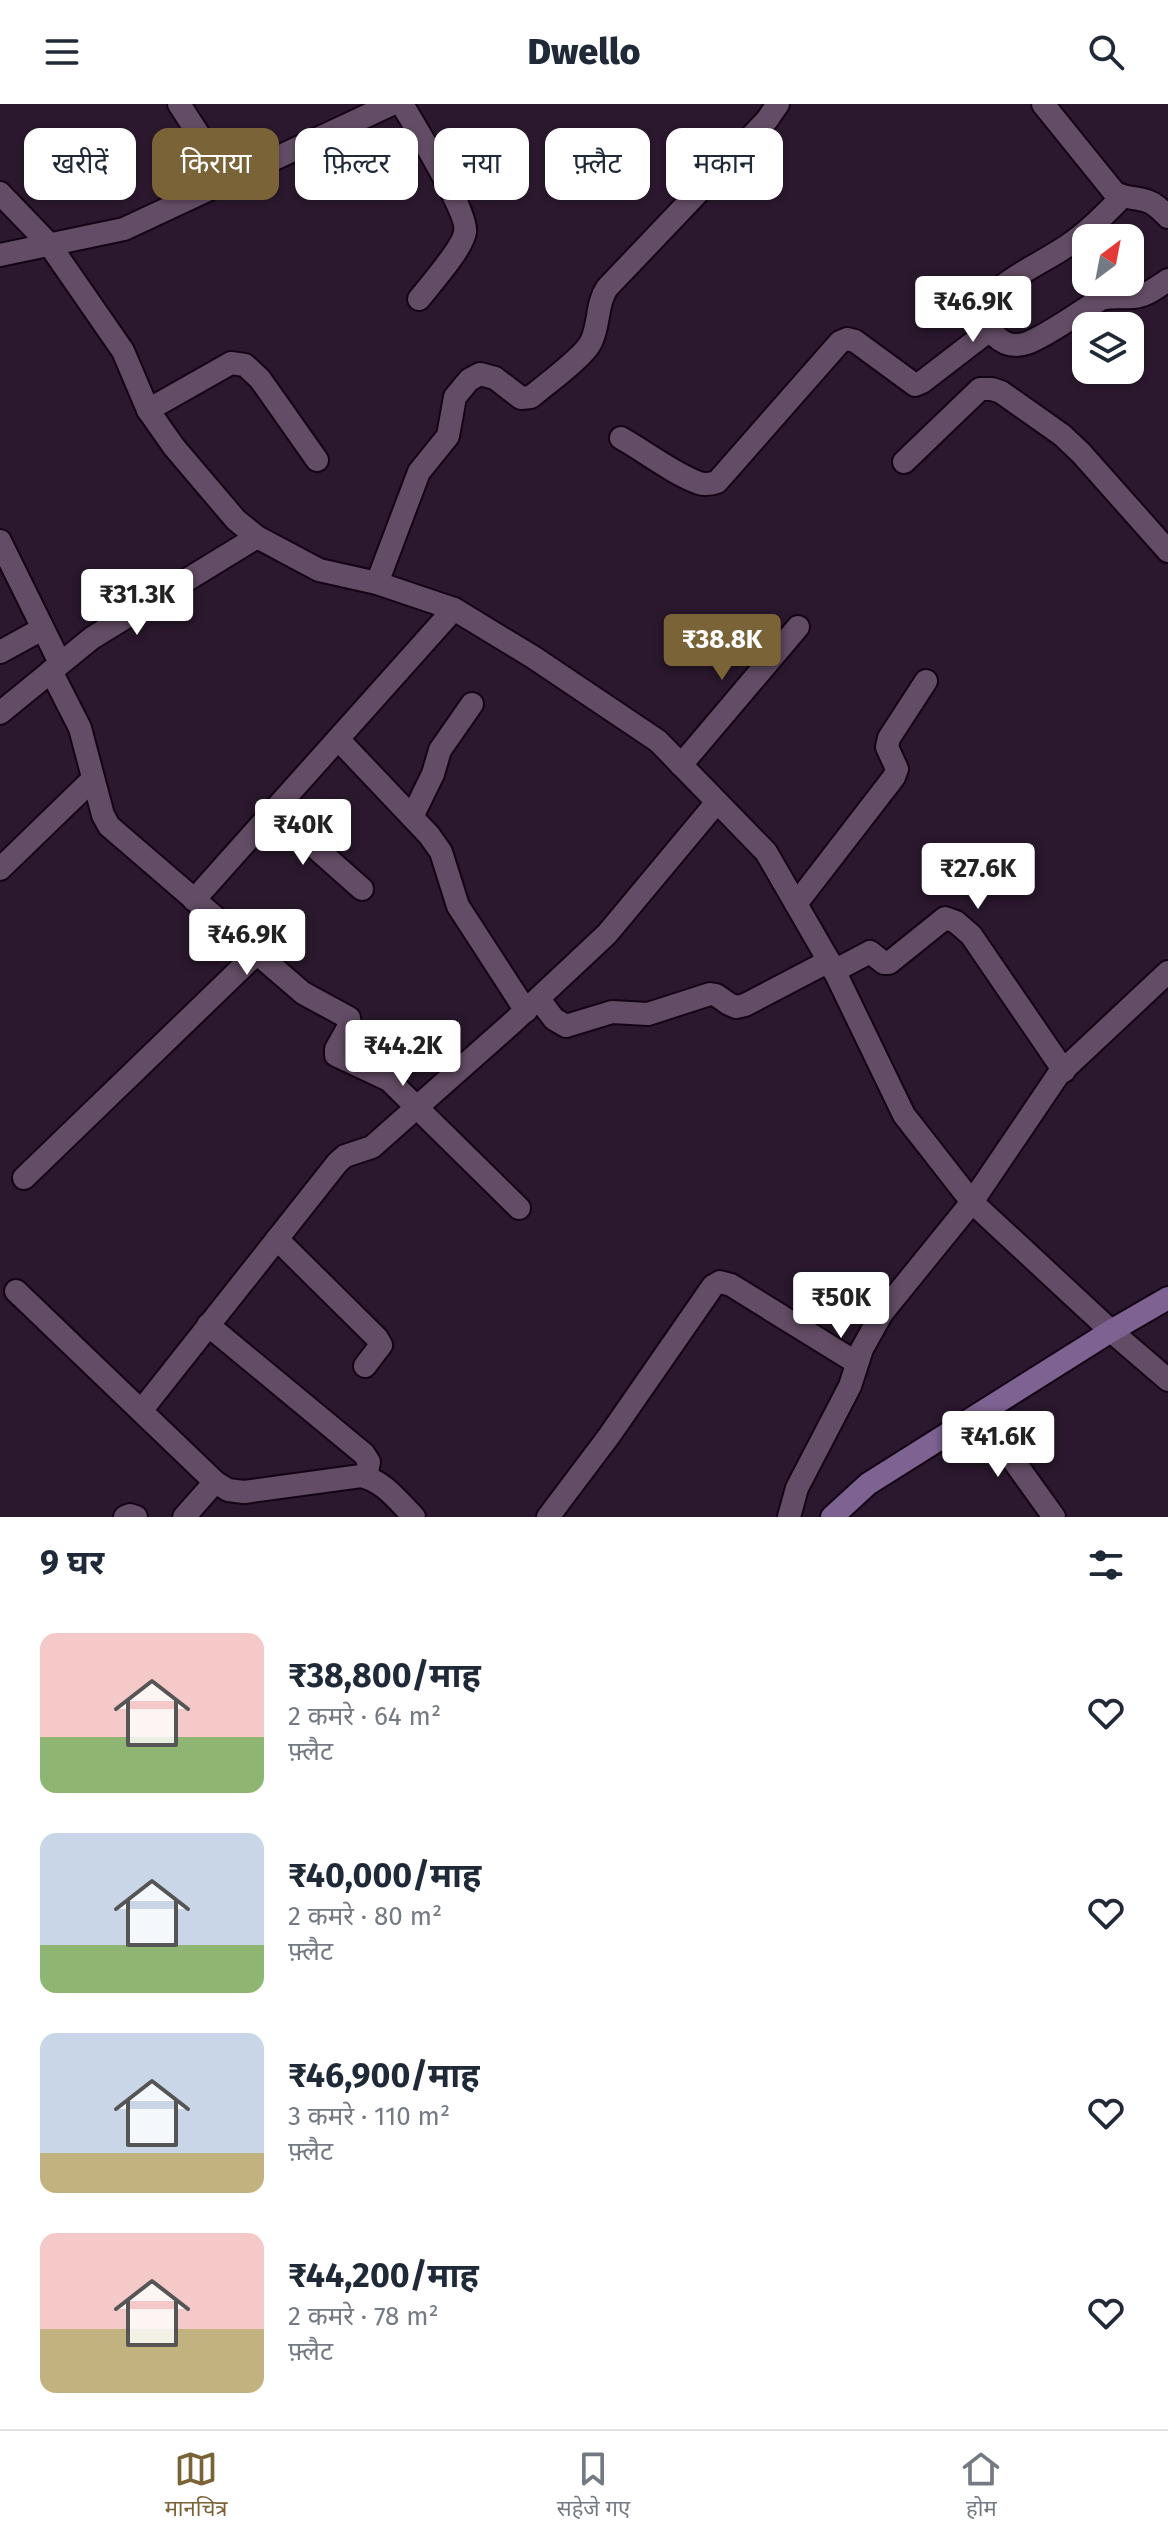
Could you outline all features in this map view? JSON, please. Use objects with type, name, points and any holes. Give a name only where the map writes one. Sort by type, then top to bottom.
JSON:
[{"type":"main road","points":[[832,1517],[868,1484],[1168,1298]]},
{"type":"street","points":[[179,104],[194,128]]},
{"type":"street","points":[[279,156],[392,104]]},
{"type":"street","points":[[402,104],[459,208],[466,232],[419,299]]},
{"type":"street","points":[[377,583],[419,472],[448,436],[455,397],[469,380],[480,374],[495,378],[521,398],[531,397],[590,345],[601,296],[607,288],[757,132],[778,104]]},
{"type":"street","points":[[1043,104],[1114,192],[1157,206],[1168,217]]},
{"type":"street","points":[[0,193],[49,244],[123,351],[148,410],[174,447],[236,520],[257,537],[319,570],[377,583],[454,609],[533,657],[658,741],[766,852],[832,966],[904,1115],[972,1202],[1168,1380]]},
{"type":"street","points":[[1122,197],[1089,230],[997,290],[986,320],[998,338],[1008,343],[1028,343],[1101,299],[1111,296],[1136,297],[1149,293],[1168,280]]},
{"type":"street","points":[[0,255],[124,229],[186,200]]},
{"type":"street","points":[[621,438],[702,484],[717,482],[840,342],[847,339],[855,341],[915,385],[991,329]]},
{"type":"street","points":[[148,410],[231,363],[245,365],[260,379],[317,460]]},
{"type":"street","points":[[904,462],[980,389],[1001,392],[1071,444],[1168,551]]},
{"type":"street","points":[[0,713],[92,638],[257,537]]},
{"type":"street","points":[[0,541],[42,629],[80,728],[103,815],[109,826],[303,993],[349,1018],[350,1024],[336,1049],[336,1055],[381,1075],[417,1106],[519,1208]]},
{"type":"street","points":[[194,900],[454,609]]},
{"type":"street","points":[[681,765],[798,627]]},
{"type":"street","points":[[0,652],[42,629]]},
{"type":"street","points":[[796,904],[894,777],[897,769],[887,747],[889,738],[926,681]]},
{"type":"street","points":[[412,817],[433,774],[440,750],[472,704]]},
{"type":"street","points":[[338,739],[441,852],[458,906],[532,1005],[566,1026],[612,1012],[648,1014],[710,994],[736,1007],[745,1005],[870,952],[884,963],[889,963],[945,918],[956,922],[971,935],[1064,1071]]},
{"type":"street","points":[[0,869],[93,779]]},
{"type":"street","points":[[141,1411],[338,1162],[345,1156],[372,1147],[532,1005],[630,910],[717,802]]},
{"type":"street","points":[[274,811],[362,889]]},
{"type":"street","points":[[24,1178],[256,954]]},
{"type":"street","points":[[789,1517],[797,1488],[850,1386],[862,1349],[882,1313],[972,1202],[1058,1075],[1168,972]]},
{"type":"street","points":[[277,1239],[377,1338],[381,1345],[365,1366]]},
{"type":"street","points":[[548,1517],[609,1436],[713,1286],[720,1282],[731,1285],[857,1363]]},
{"type":"street","points":[[16,1291],[215,1482],[228,1490],[244,1492],[366,1477],[383,1485],[414,1517]]},
{"type":"street","points":[[208,1325],[364,1454],[369,1462],[366,1477]]},
{"type":"street","points":[[980,1414],[1054,1517]]},
{"type":"street","points":[[184,1517],[215,1482]]},
{"type":"street","points":[[125,1517],[136,1517]]}]
